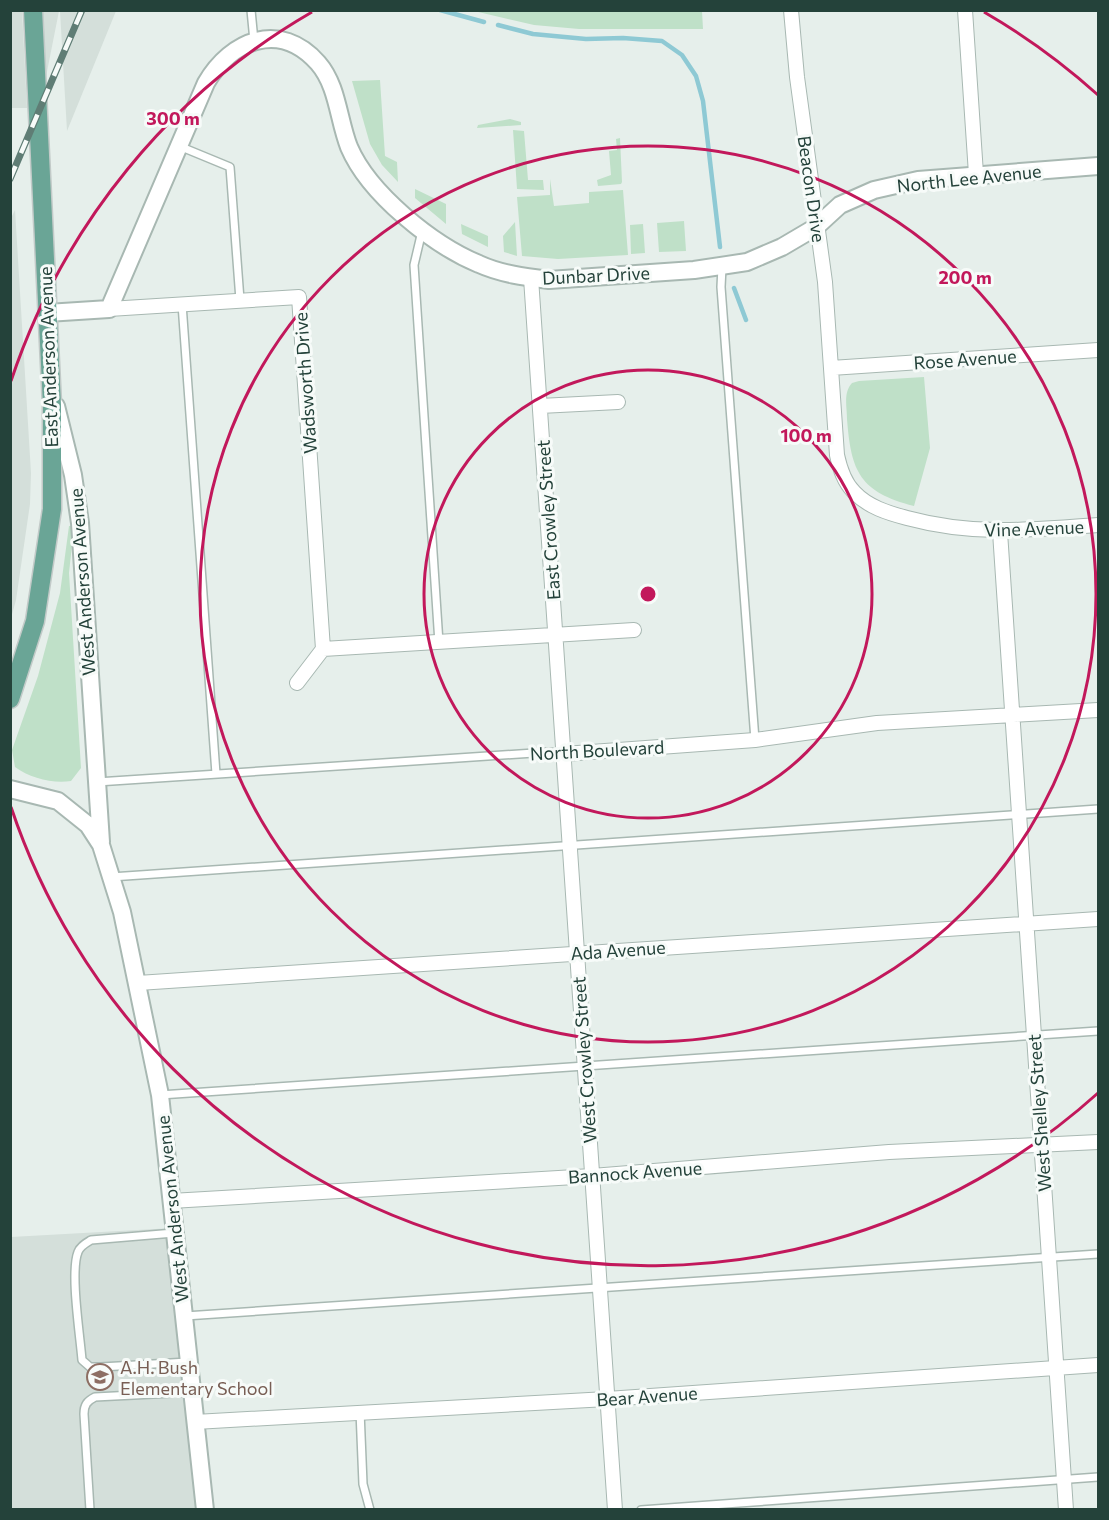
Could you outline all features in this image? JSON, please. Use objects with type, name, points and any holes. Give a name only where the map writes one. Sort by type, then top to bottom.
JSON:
[{"type":"main road","name":"East Anderson Avenue","points":[[10,699],[35,621],[51,519],[50,385],[33,10]]},
{"type":"street","name":"Beacon Drive","points":[[791,10],[797,76],[825,282],[831,368]]},
{"type":"street","points":[[965,10],[976,174]]},
{"type":"street","points":[[110,309],[179,146],[215,68],[225,56],[254,41]]},
{"type":"street","name":"Dunbar Drive","points":[[254,41],[289,44],[316,62],[331,83],[344,133],[358,164],[385,197],[422,230],[473,262],[531,278],[549,280],[722,267],[762,256],[816,227]]},
{"type":"street","name":"North Lee Avenue","points":[[816,227],[840,205],[874,190],[918,180],[1098,166]]},
{"type":"street","name":"East Crowley Street","points":[[531,278],[564,754]]},
{"type":"street","name":"Wadsworth Drive","points":[[47,313],[299,297],[323,650]]},
{"type":"street","name":"Rose Avenue","points":[[831,368],[1098,350]]},
{"type":"street","name":"Vine Avenue","points":[[831,368],[837,455],[841,474],[852,491],[867,503],[887,513],[931,524],[1000,532],[1098,525]]},
{"type":"street","name":"West Anderson Avenue","points":[[50,385],[73,475],[80,523],[95,782],[101,845]]},
{"type":"street","points":[[540,406],[618,402]]},
{"type":"street","name":"West Shelley Street","points":[[1000,532],[1066,1509]]},
{"type":"street","points":[[297,683],[323,650],[634,630]]},
{"type":"street","name":"North Boulevard","points":[[564,754],[756,741],[877,723],[1098,710]]},
{"type":"street","name":"West Crowley Street","points":[[564,754],[615,1509]]},
{"type":"street","points":[[10,789],[58,801],[88,825],[101,845],[111,877]]},
{"type":"street","name":"West Anderson Avenue","points":[[111,877],[122,912],[138,983],[160,1095],[205,1509]]},
{"type":"street","name":"Ada Avenue","points":[[138,983],[1098,919]]},
{"type":"street","name":"Bannock Avenue","points":[[171,1201],[592,1176],[888,1152],[1098,1142]]},
{"type":"street","name":"Bear Avenue","points":[[195,1422],[607,1399],[1098,1365]]},
{"type":"lane","points":[[251,10],[254,41]]},
{"type":"lane","points":[[179,146],[230,167],[240,300]]},
{"type":"lane","points":[[422,230],[414,265],[439,643]]},
{"type":"lane","points":[[722,267],[721,287],[756,741]]},
{"type":"lane","points":[[182,304],[216,774]]},
{"type":"lane","name":"North Boulevard","points":[[95,782],[466,756],[549,752],[564,754]]},
{"type":"lane","points":[[111,877],[1098,809]]},
{"type":"lane","points":[[160,1095],[1098,1031]]},
{"type":"lane","points":[[174,1233],[91,1240],[82,1245],[75,1268],[82,1360],[90,1367],[101,1368],[188,1362]]},
{"type":"lane","points":[[183,1316],[1098,1254]]},
{"type":"lane","points":[[90,1509],[84,1414],[84,1406],[88,1401],[95,1398],[192,1392]]},
{"type":"lane","points":[[360,1412],[363,1484],[370,1509]]},
{"type":"lane","points":[[641,1509],[1098,1477]]},
{"type":"shaded area","points":[[10,11],[22,11],[27,108],[11,108]]},
{"type":"shaded area","points":[[33,11],[59,11],[39,112]]},
{"type":"shaded area","points":[[60,11],[116,11],[67,131]]},
{"type":"shaded area","points":[[15,210],[31,473],[30,504],[16,600],[11,618],[10,220]]},
{"type":"shaded area","name":"A.H. Bush Elementary School","points":[[173,1228],[205,1509],[11,1510],[11,1237]]},
{"type":"green space","points":[[474,11],[702,11],[703,29],[579,29],[534,25]]},
{"type":"green space","points":[[380,80],[385,156],[397,162],[398,182],[382,165],[370,144],[352,81]]},
{"type":"green space","points":[[510,119],[521,122],[521,125],[477,128],[478,125]]},
{"type":"green space","points":[[513,130],[524,131],[528,180],[543,180],[544,190],[517,189]]},
{"type":"green space","points":[[620,138],[622,182],[621,184],[598,186],[597,180],[611,175],[609,151],[617,150],[616,139]]},
{"type":"green space","points":[[550,179],[554,206],[589,203],[589,192],[623,190],[628,255],[558,259],[522,256],[517,197],[550,195]]},
{"type":"green space","points":[[415,189],[446,204],[446,224],[415,198]]},
{"type":"green space","points":[[684,221],[686,251],[659,252],[657,223]]},
{"type":"green space","points":[[515,222],[517,256],[504,252],[503,236]]},
{"type":"green space","points":[[461,224],[488,236],[488,247],[462,234]]},
{"type":"green space","points":[[643,224],[645,253],[631,254],[630,225]]},
{"type":"green space","points":[[924,377],[930,448],[914,506],[881,494],[862,477],[852,453],[846,395],[852,383],[859,381]]},
{"type":"green space","points":[[69,526],[74,526],[69,573],[81,768],[71,781],[57,782],[35,777],[15,767],[12,750],[38,676],[60,593]]},
{"type":"waterway","points":[[440,10],[484,22]]},
{"type":"waterway","points":[[498,25],[533,34],[586,39],[623,38],[662,41],[682,55],[696,76],[703,101],[720,247]]},
{"type":"waterway","points":[[734,288],[746,320]]},
{"type":"railway","points":[[10,179],[82,10]]},
{"type":"place","name":"A.H. Bush Elementary School","points":[[100,1377]]}]
